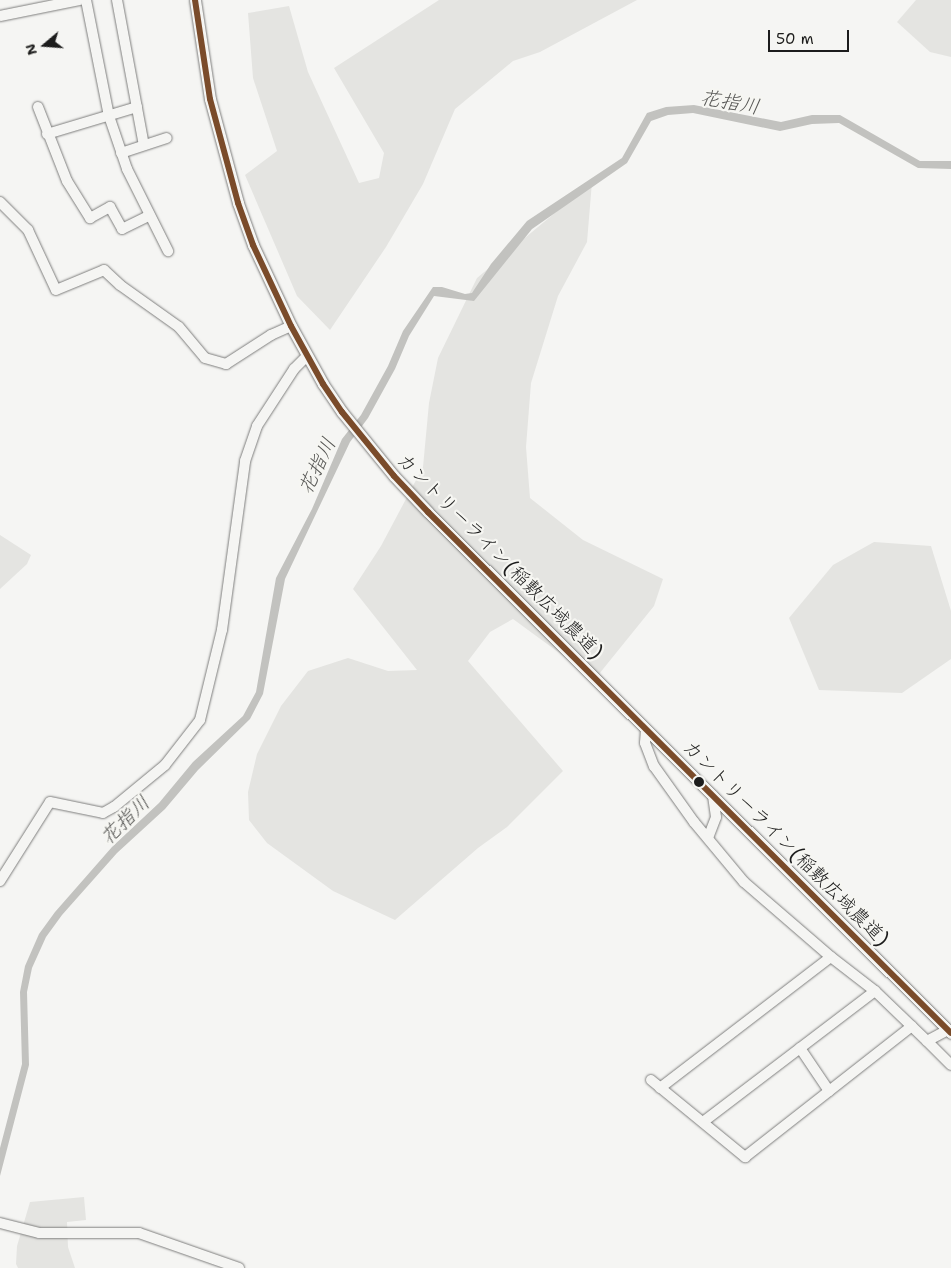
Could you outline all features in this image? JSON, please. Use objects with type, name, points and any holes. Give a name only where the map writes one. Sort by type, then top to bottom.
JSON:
[{"type":"street","points":[[0,16],[79,0]]},
{"type":"street","points":[[86,0],[109,116],[121,153],[149,216],[168,252]]},
{"type":"street","points":[[117,0],[144,146]]},
{"type":"street","name":"カントリーライン(稲敷広域農道)","points":[[196,0],[210,99],[238,203],[253,245],[291,326],[307,356],[342,412],[394,476],[949,1032]]},
{"type":"street","points":[[38,107],[67,182],[90,218],[110,207],[122,229],[149,216]]},
{"type":"street","points":[[47,134],[137,107]]},
{"type":"street","points":[[121,153],[167,138]]},
{"type":"street","points":[[0,202],[28,230],[56,290],[104,270],[120,285],[179,327],[205,358],[226,364],[271,335],[291,326]]},
{"type":"street","points":[[0,881],[50,802],[103,813],[114,807],[165,765],[200,720],[222,630],[245,461],[257,426],[294,370],[307,356]]},
{"type":"street","points":[[646,729],[645,743],[654,766],[694,822],[744,882],[831,957],[875,991],[951,1065]]},
{"type":"street","points":[[708,838],[716,817],[714,796]]},
{"type":"street","points":[[660,1088],[831,957]]},
{"type":"street","points":[[703,1122],[875,991]]},
{"type":"street","points":[[651,1080],[744,1157],[912,1026]]},
{"type":"street","points":[[926,1041],[949,1032]]},
{"type":"street","points":[[800,1048],[829,1091]]},
{"type":"street","points":[[0,1223],[39,1233],[139,1233],[239,1268]]},
{"type":"shaded area","points":[[439,0],[637,0],[540,52],[513,61],[455,109],[423,184],[386,247],[330,330],[297,296],[245,175],[277,151],[253,78],[248,13],[289,6],[308,72],[359,183],[379,178],[384,153],[334,68]]},
{"type":"shaded area","points":[[916,0],[951,0],[951,57],[930,52],[897,22]]},
{"type":"shaded area","name":"花指川","points":[[694,105],[781,122],[812,115],[840,115],[920,161],[951,161],[951,169],[918,168],[839,123],[812,124],[780,131],[693,113],[668,115],[651,121],[627,163],[532,229],[474,301],[434,296],[409,336],[395,369],[368,418],[350,442],[285,579],[263,694],[250,719],[198,770],[165,809],[117,853],[62,915],[46,937],[32,968],[27,992],[29,1065],[0,1176],[0,1148],[22,1064],[20,992],[25,966],[39,934],[55,912],[112,847],[159,803],[193,762],[243,716],[256,692],[276,578],[312,509],[342,439],[361,415],[388,366],[403,331],[433,287],[442,287],[465,294],[472,293],[491,264],[527,221],[622,158],[647,113],[666,107]]},
{"type":"shaded area","points":[[592,182],[587,242],[558,296],[531,383],[526,447],[530,498],[583,540],[663,579],[654,606],[595,679],[513,619],[490,632],[468,661],[563,771],[507,827],[478,848],[395,920],[333,891],[267,843],[249,820],[248,792],[257,754],[281,706],[308,671],[348,658],[388,671],[417,670],[353,589],[381,546],[423,467],[429,403],[438,358],[477,278]]},
{"type":"shaded area","points":[[0,535],[31,555],[27,564],[0,589]]},
{"type":"shaded area","points":[[874,542],[931,546],[951,611],[951,659],[902,693],[819,690],[789,618],[833,565]]},
{"type":"shaded area","points":[[84,1197],[86,1220],[67,1222],[68,1247],[75,1268],[18,1268],[16,1264],[17,1246],[30,1202]]},
{"type":"transit line","points":[[195,0],[210,99],[238,203],[253,245],[291,326],[323,384],[342,412],[394,476],[428,512],[951,1033]]}]
